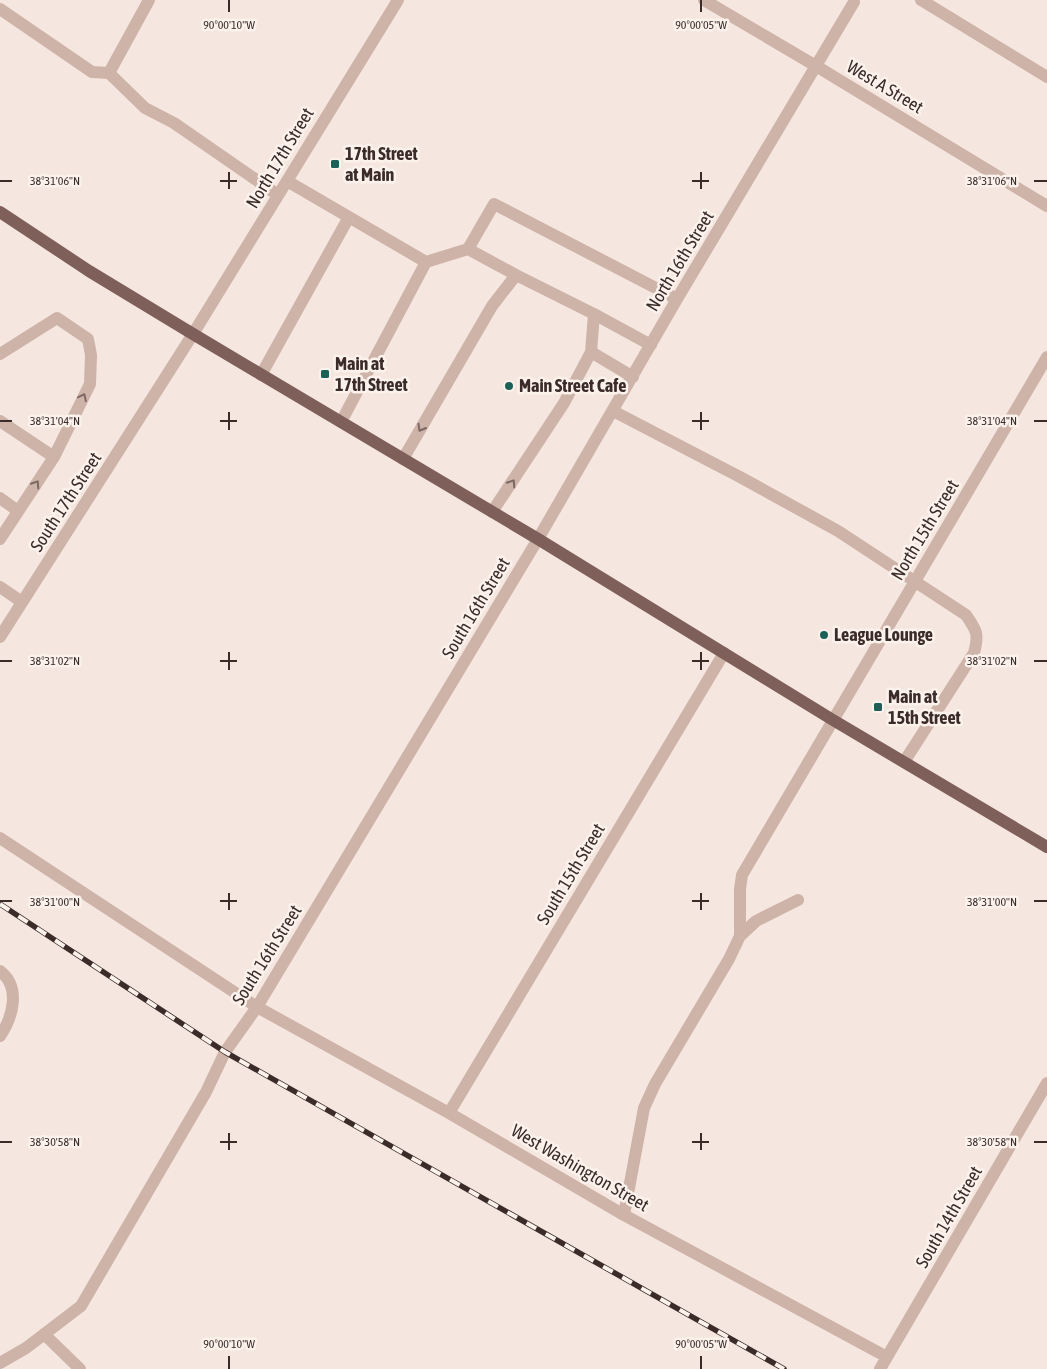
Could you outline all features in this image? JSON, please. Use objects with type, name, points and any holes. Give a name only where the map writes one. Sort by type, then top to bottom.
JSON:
[{"type":"main road","points":[[0,212],[90,271],[193,334],[538,539],[833,720],[1047,847]]},
{"type":"street","points":[[109,72],[149,0]]},
{"type":"street","name":"North 17th Street","points":[[193,334],[398,0]]},
{"type":"street","name":"West A Street","points":[[704,0],[1047,206]]},
{"type":"street","points":[[921,0],[1047,77]]},
{"type":"street","name":"North 16th Street","points":[[538,539],[677,299],[854,2]]},
{"type":"street","points":[[0,9],[92,72],[109,72],[145,108],[174,123],[278,195]]},
{"type":"street","points":[[287,181],[426,262]]},
{"type":"street","points":[[341,422],[426,262],[468,248],[494,204],[677,299]]},
{"type":"street","points":[[261,375],[349,217]]},
{"type":"street","points":[[468,248],[651,345]]},
{"type":"street","points":[[403,459],[492,306],[516,274]]},
{"type":"street","points":[[492,512],[564,402],[591,352],[594,314]]},
{"type":"street","points":[[0,354],[57,318],[88,339],[91,354],[90,384],[54,457],[0,539]]},
{"type":"street","name":"South 17th Street","points":[[0,637],[193,334]]},
{"type":"street","points":[[591,352],[633,377]]},
{"type":"street","name":"North 15th Street","points":[[740,936],[740,889],[742,875],[1047,357]]},
{"type":"street","points":[[613,411],[740,477],[838,531],[966,615],[973,625],[978,638],[974,653],[904,762]]},
{"type":"street","points":[[0,421],[54,457]]},
{"type":"street","points":[[0,498],[18,511]]},
{"type":"street","name":"South 16th Street","points":[[0,1363],[26,1348],[81,1306],[206,1092],[225,1052],[257,1007],[538,539]]},
{"type":"street","points":[[0,587],[22,602]]},
{"type":"street","name":"South 15th Street","points":[[449,1113],[724,652]]},
{"type":"street","name":"West Washington Street","points":[[0,838],[257,1007],[449,1113],[624,1215],[887,1357]]},
{"type":"street","points":[[624,1215],[644,1108],[655,1084],[729,959],[740,936],[756,921],[798,900]]},
{"type":"street","points":[[0,971],[6,975],[13,993],[12,1009],[0,1036]]},
{"type":"street","name":"South 14th Street","points":[[880,1369],[1047,1083]]},
{"type":"street","points":[[44,1334],[77,1368]]},
{"type":"railway","points":[[0,904],[225,1052],[784,1369]]},
{"type":"place","name":"17th Street at Main","points":[[335,164]]},
{"type":"place","name":"Main at 17th Street","points":[[325,374]]},
{"type":"place","name":"Main Street Cafe","points":[[509,386]]},
{"type":"place","name":"League Lounge","points":[[824,635]]},
{"type":"place","name":"Main at 15th Street","points":[[878,707]]}]
